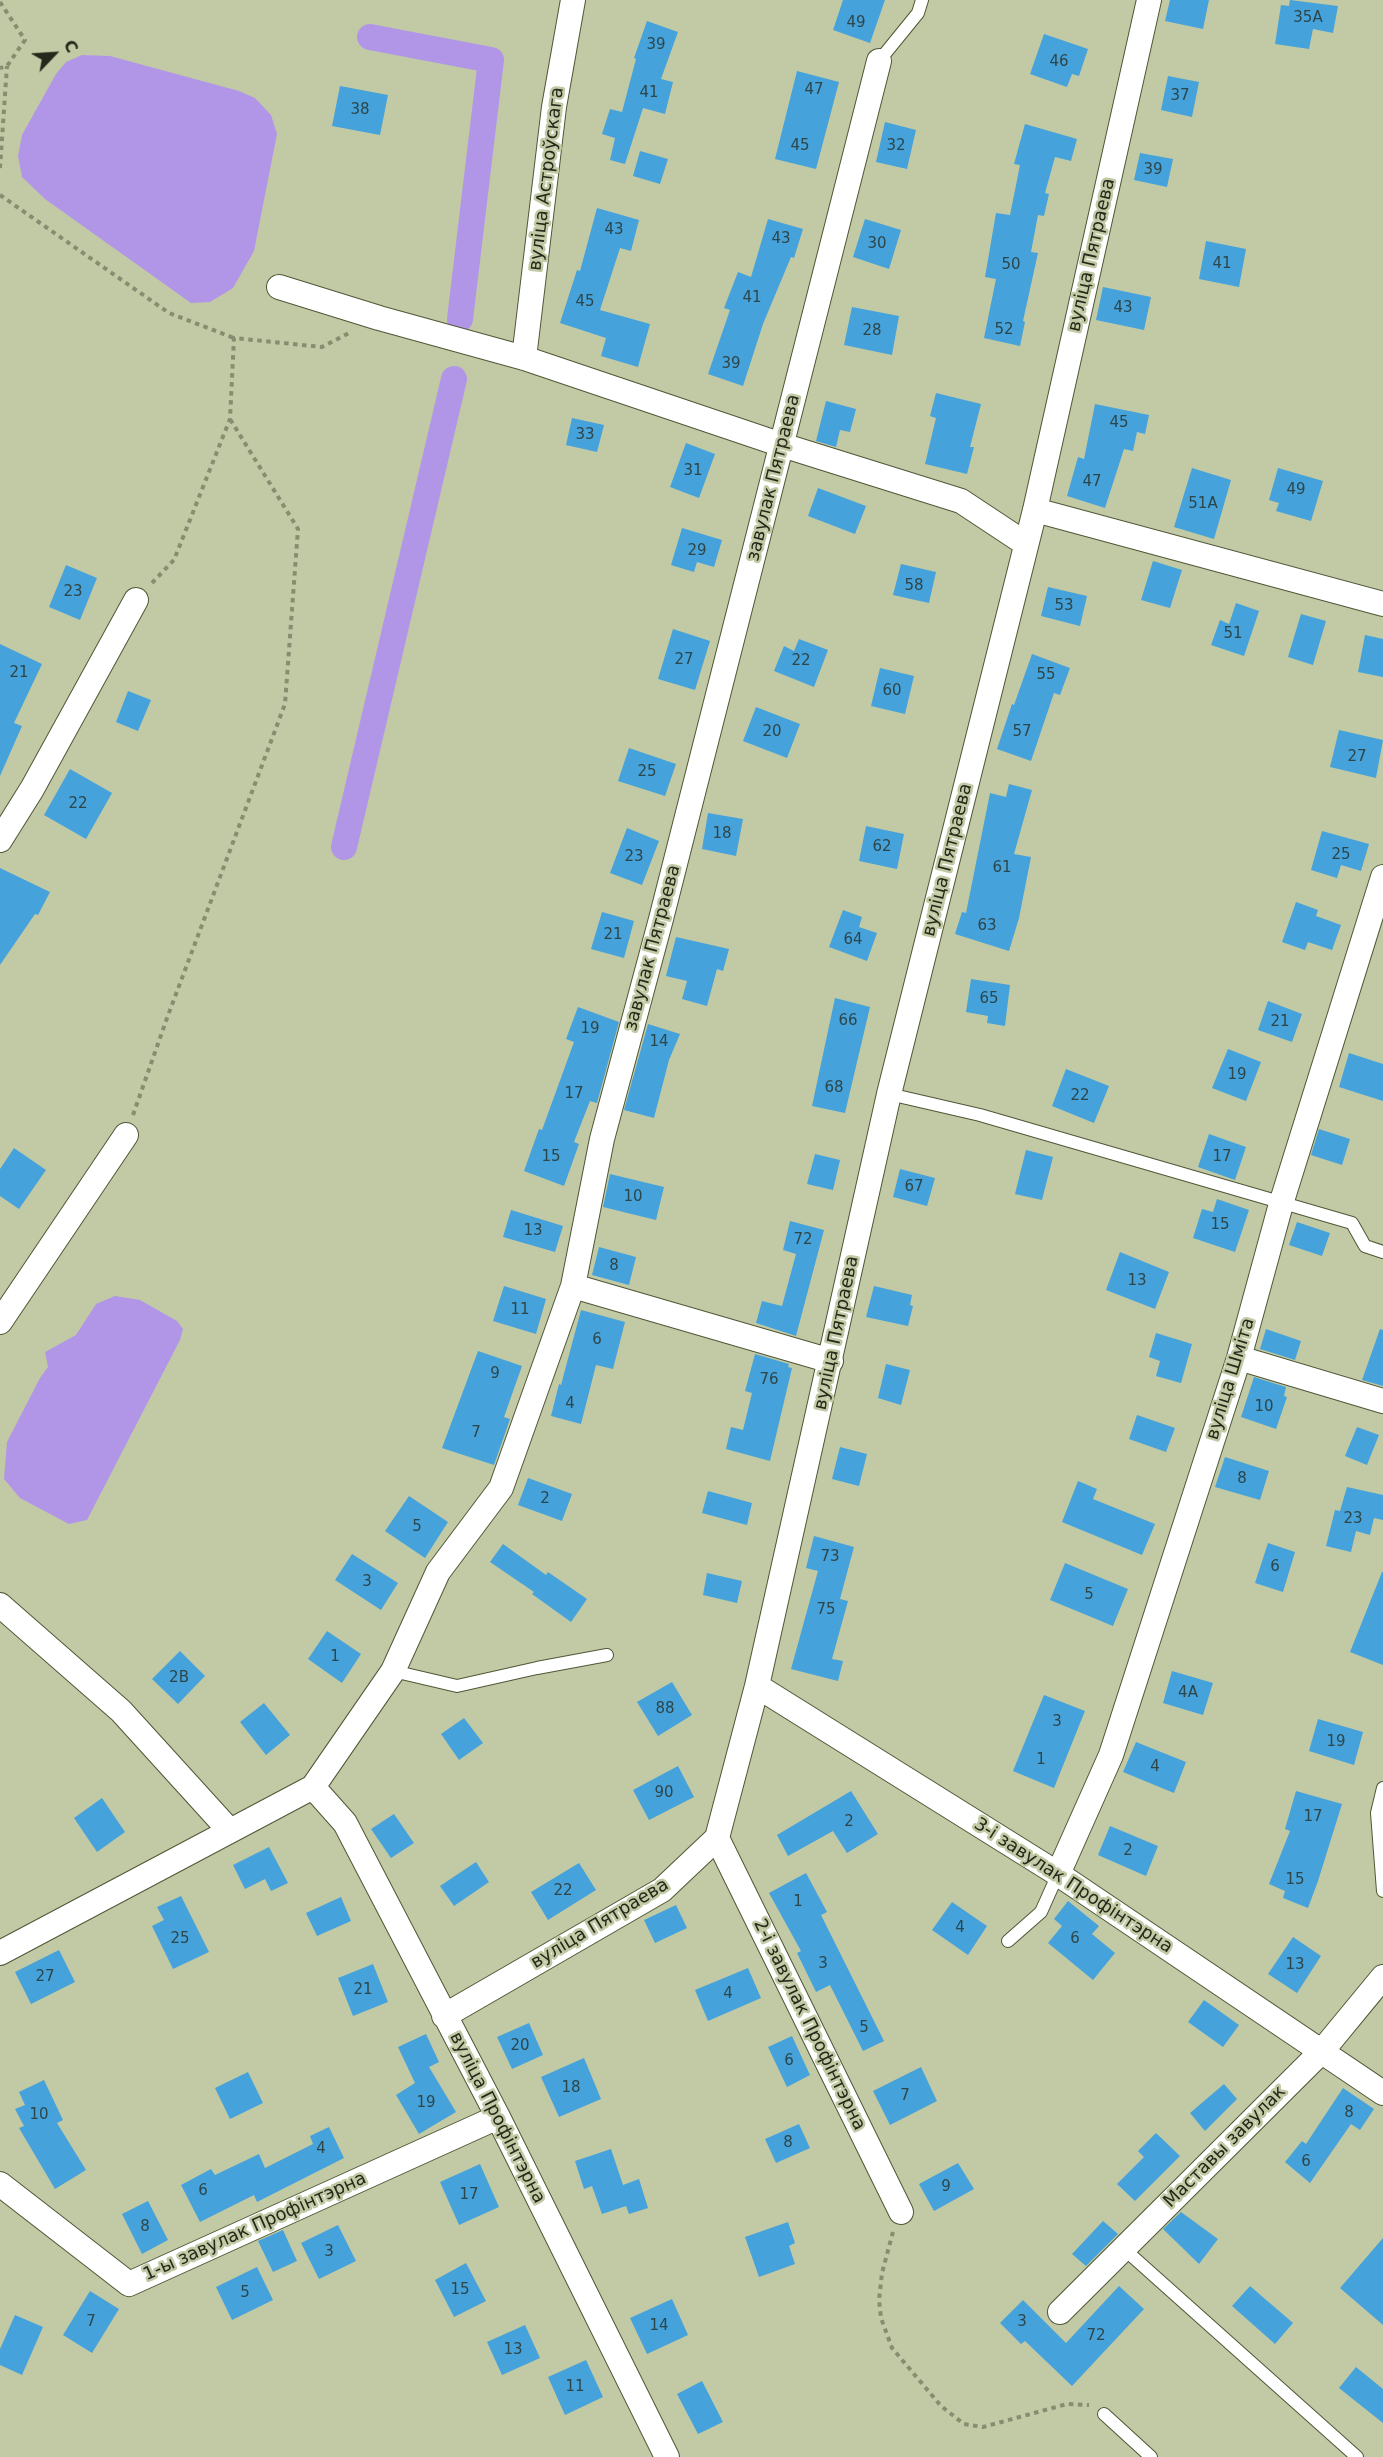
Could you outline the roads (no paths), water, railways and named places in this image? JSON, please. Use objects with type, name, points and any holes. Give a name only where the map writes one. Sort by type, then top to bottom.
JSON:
[{"type":"street","name":"вуліца Астроўскага","points":[[524,358],[554,107],[573,0]]},
{"type":"street","name":"вуліца Пятраева","points":[[444,2016],[662,1890],[717,1838],[758,1686],[890,1094],[1035,510],[1149,0]]},
{"type":"street","name":"завулак Пятраева","points":[[313,1787],[393,1671],[438,1572],[501,1488],[573,1286],[602,1139],[879,61]]},
{"type":"street","points":[[279,286],[379,318],[524,358],[782,445],[961,501],[1026,544]]},
{"type":"street","points":[[1035,510],[1383,604]]},
{"type":"street","points":[[0,840],[32,789],[136,600]]},
{"type":"street","name":"вуліца Шміта","points":[[1058,1874],[1111,1755],[1239,1358],[1281,1204],[1383,878]]},
{"type":"street","points":[[0,1322],[126,1135]]},
{"type":"street","points":[[573,1286],[831,1361]]},
{"type":"street","points":[[1239,1358],[1383,1401]]},
{"type":"street","points":[[0,1605],[121,1711],[230,1831]]},
{"type":"street","name":"3-і завулак Профінтэрна","points":[[758,1686],[1058,1874],[1383,2093]]},
{"type":"street","points":[[0,1953],[313,1787]]},
{"type":"street","name":"вуліца Профінтэрна","points":[[313,1787],[345,1823],[498,2117],[667,2457]]},
{"type":"street","name":"2-і завулак Профінтэрна","points":[[717,1838],[901,2212]]},
{"type":"street","name":"Маставы завулак","points":[[1060,2312],[1322,2051],[1383,1977]]},
{"type":"street","name":"1-ы завулак Профінтэрна","points":[[0,2184],[129,2284],[498,2117]]},
{"type":"lane","points":[[879,61],[918,13],[922,0]]},
{"type":"lane","points":[[890,1094],[980,1115],[1352,1223],[1365,1246],[1383,1252]]},
{"type":"lane","points":[[393,1671],[457,1686],[607,1655]]},
{"type":"lane","points":[[1383,1788],[1377,1813],[1383,1891]]},
{"type":"lane","points":[[1008,1941],[1041,1912],[1058,1874]]},
{"type":"lane","points":[[1124,2248],[1357,2457]]},
{"type":"lane","points":[[1104,2414],[1151,2457]]},
{"type":"waterway","points":[[370,37],[491,60],[460,319]]},
{"type":"waterway","points":[[344,847],[454,379]]}]
